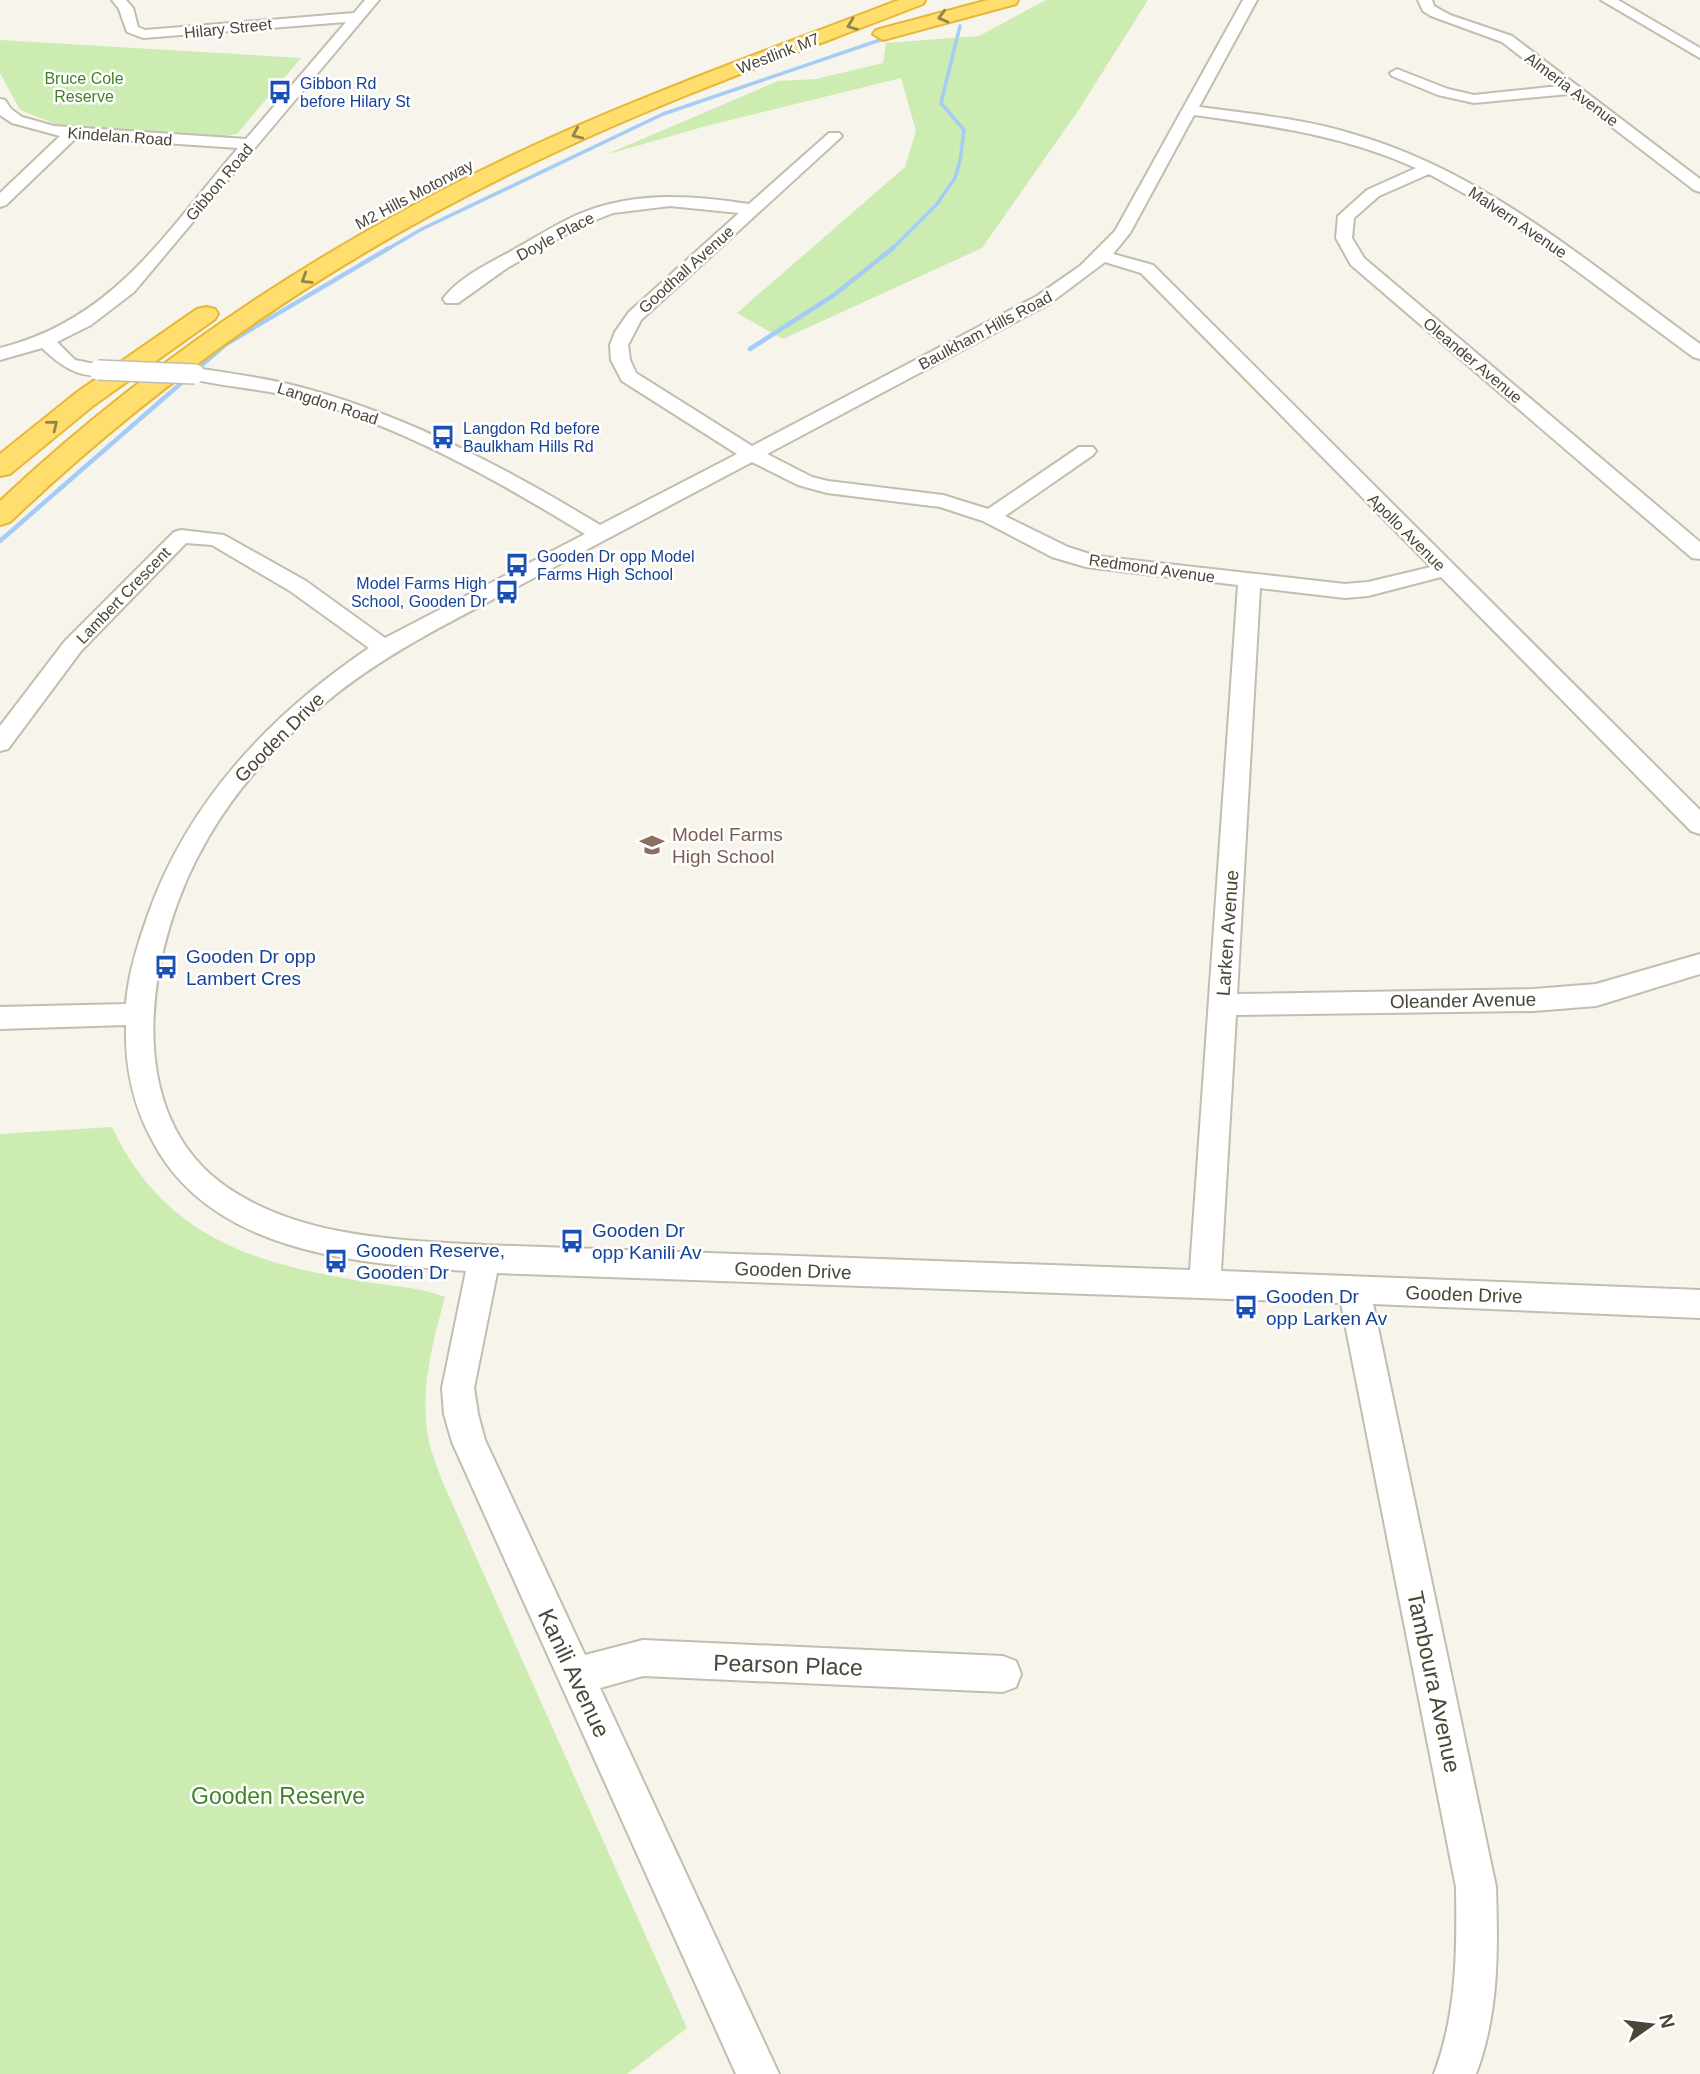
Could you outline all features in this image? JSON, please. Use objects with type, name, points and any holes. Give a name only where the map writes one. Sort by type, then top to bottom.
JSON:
[{"type":"highway","name":"M2 Hills Motorway","points":[[0,468],[134,362],[236,296],[390,205],[485,156],[607,102],[872,0]]},
{"type":"highway","name":"Westlink M7","points":[[640,107],[916,0]]},
{"type":"highway","points":[[640,107],[832,48],[1009,0]]},
{"type":"highway","name":"M2 Hills Motorway","points":[[0,516],[63,457],[138,394],[259,309],[364,244],[464,188],[640,107]]},
{"type":"street","name":"Hilary Street","points":[[119,0],[126,8],[132,29],[143,34],[357,18]]},
{"type":"street","name":"Gibbon Road","points":[[46,341],[86,322],[128,288],[372,0]]},
{"type":"street","name":"Baulkham Hills Road","points":[[600,534],[1044,300],[1104,257],[1128,223],[1250,0]]},
{"type":"street","points":[[1608,0],[1667,32],[1700,54]]},
{"type":"street","points":[[292,6],[296,21]]},
{"type":"street","name":"Almeria Avenue","points":[[1425,9],[1496,33],[1700,187]]},
{"type":"street","points":[[1397,73],[1443,92],[1474,99],[1572,89]]},
{"type":"street","name":"Kindelan Road","points":[[0,103],[5,112],[17,120],[41,128],[72,133],[250,144]]},
{"type":"street","name":"Malvern Avenue","points":[[1191,110],[1300,126],[1372,145],[1429,168],[1502,208],[1700,353]]},
{"type":"street","points":[[0,202],[72,133]]},
{"type":"street","name":"Goodhall Avenue","points":[[751,454],[629,377],[620,363],[617,345],[624,329],[635,316],[834,136]]},
{"type":"street","name":"Oleander Avenue","points":[[1429,168],[1373,193],[1346,216],[1344,238],[1357,261],[1700,553]]},
{"type":"street","name":"Doyle Place","points":[[452,299],[478,277],[589,216],[610,209],[679,202],[753,210]]},
{"type":"street","name":"Apollo Avenue","points":[[1104,257],[1147,269],[1700,825]]},
{"type":"street","points":[[0,354],[46,341]]},
{"type":"street","name":"Langdon Road","points":[[46,341],[69,364],[98,370],[236,378],[300,391],[395,425],[486,468],[600,534]]},
{"type":"street","points":[[990,517],[1086,450]]},
{"type":"street","name":"Redmond Avenue","points":[[751,454],[796,477],[827,487],[926,497],[990,517],[1046,546],[1094,562],[1345,591],[1368,589],[1445,570]]},
{"type":"street","name":"Gooden Drive","points":[[600,534],[384,648],[331,685],[295,716],[241,772],[205,821],[179,868],[153,938],[140,1014],[141,1071],[151,1117],[159,1135],[177,1160],[216,1196],[261,1219],[311,1236],[387,1251],[484,1259],[1700,1304]]},
{"type":"street","name":"Lambert Crescent","points":[[0,743],[73,646],[181,536],[216,540],[298,586],[384,648]]},
{"type":"street","name":"Larken Avenue","points":[[1205,1284],[1249,582]]},
{"type":"street","name":"Oleander Avenue","points":[[1222,1005],[1534,1000],[1596,995],[1700,964]]},
{"type":"street","points":[[0,1018],[140,1014]]},
{"type":"street","name":"Kanili Avenue","points":[[484,1259],[458,1388],[468,1442],[758,2074]]},
{"type":"street","name":"Tamboura Avenue","points":[[1354,1290],[1476,1886],[1478,1972],[1464,2054],[1455,2074]]},
{"type":"street","name":"Pearson Place","points":[[575,1676],[643,1658],[1003,1674]]},
{"type":"green space","points":[[1046,0],[1148,0],[1080,108],[982,248],[783,339],[737,313],[905,167],[916,131],[901,78],[706,126],[605,155],[778,81],[816,79],[883,63],[886,43],[979,36]]},
{"type":"green space","name":"Bruce Cole Reserve","points":[[0,40],[301,58],[237,134],[218,137],[66,128],[20,110],[0,73]]},
{"type":"green space","name":"Gooden Reserve","points":[[112,1127],[132,1163],[156,1193],[182,1217],[212,1236],[244,1252],[316,1273],[445,1297],[426,1386],[426,1423],[432,1452],[443,1483],[687,2028],[627,2074],[0,2074],[0,1134]]},
{"type":"waterway","points":[[893,248],[937,204],[955,178],[964,130],[941,103],[960,26]]},
{"type":"waterway","points":[[386,250],[422,229],[663,114],[880,40]]},
{"type":"waterway","points":[[0,541],[226,344],[389,248]]},
{"type":"waterway","points":[[750,349],[834,295],[893,248]]},
{"type":"place","name":"Gibbon Rd before Hilary St","points":[[280,92]]},
{"type":"place","name":"Langdon Rd before Baulkham Hills Rd","points":[[443,437]]},
{"type":"place","name":"Gooden Dr opp Model Farms High School","points":[[517,565]]},
{"type":"place","name":"Model Farms High School, Gooden Dr","points":[[507,592]]},
{"type":"place","name":"Model Farms High School","points":[[652,845]]},
{"type":"place","name":"Gooden Dr opp Lambert Cres","points":[[166,967]]},
{"type":"place","name":"Gooden Dr opp Kanili Av","points":[[572,1241]]},
{"type":"place","name":"Gooden Reserve, Gooden Dr","points":[[336,1261]]},
{"type":"place","name":"Gooden Dr opp Larken Av","points":[[1246,1307]]}]
